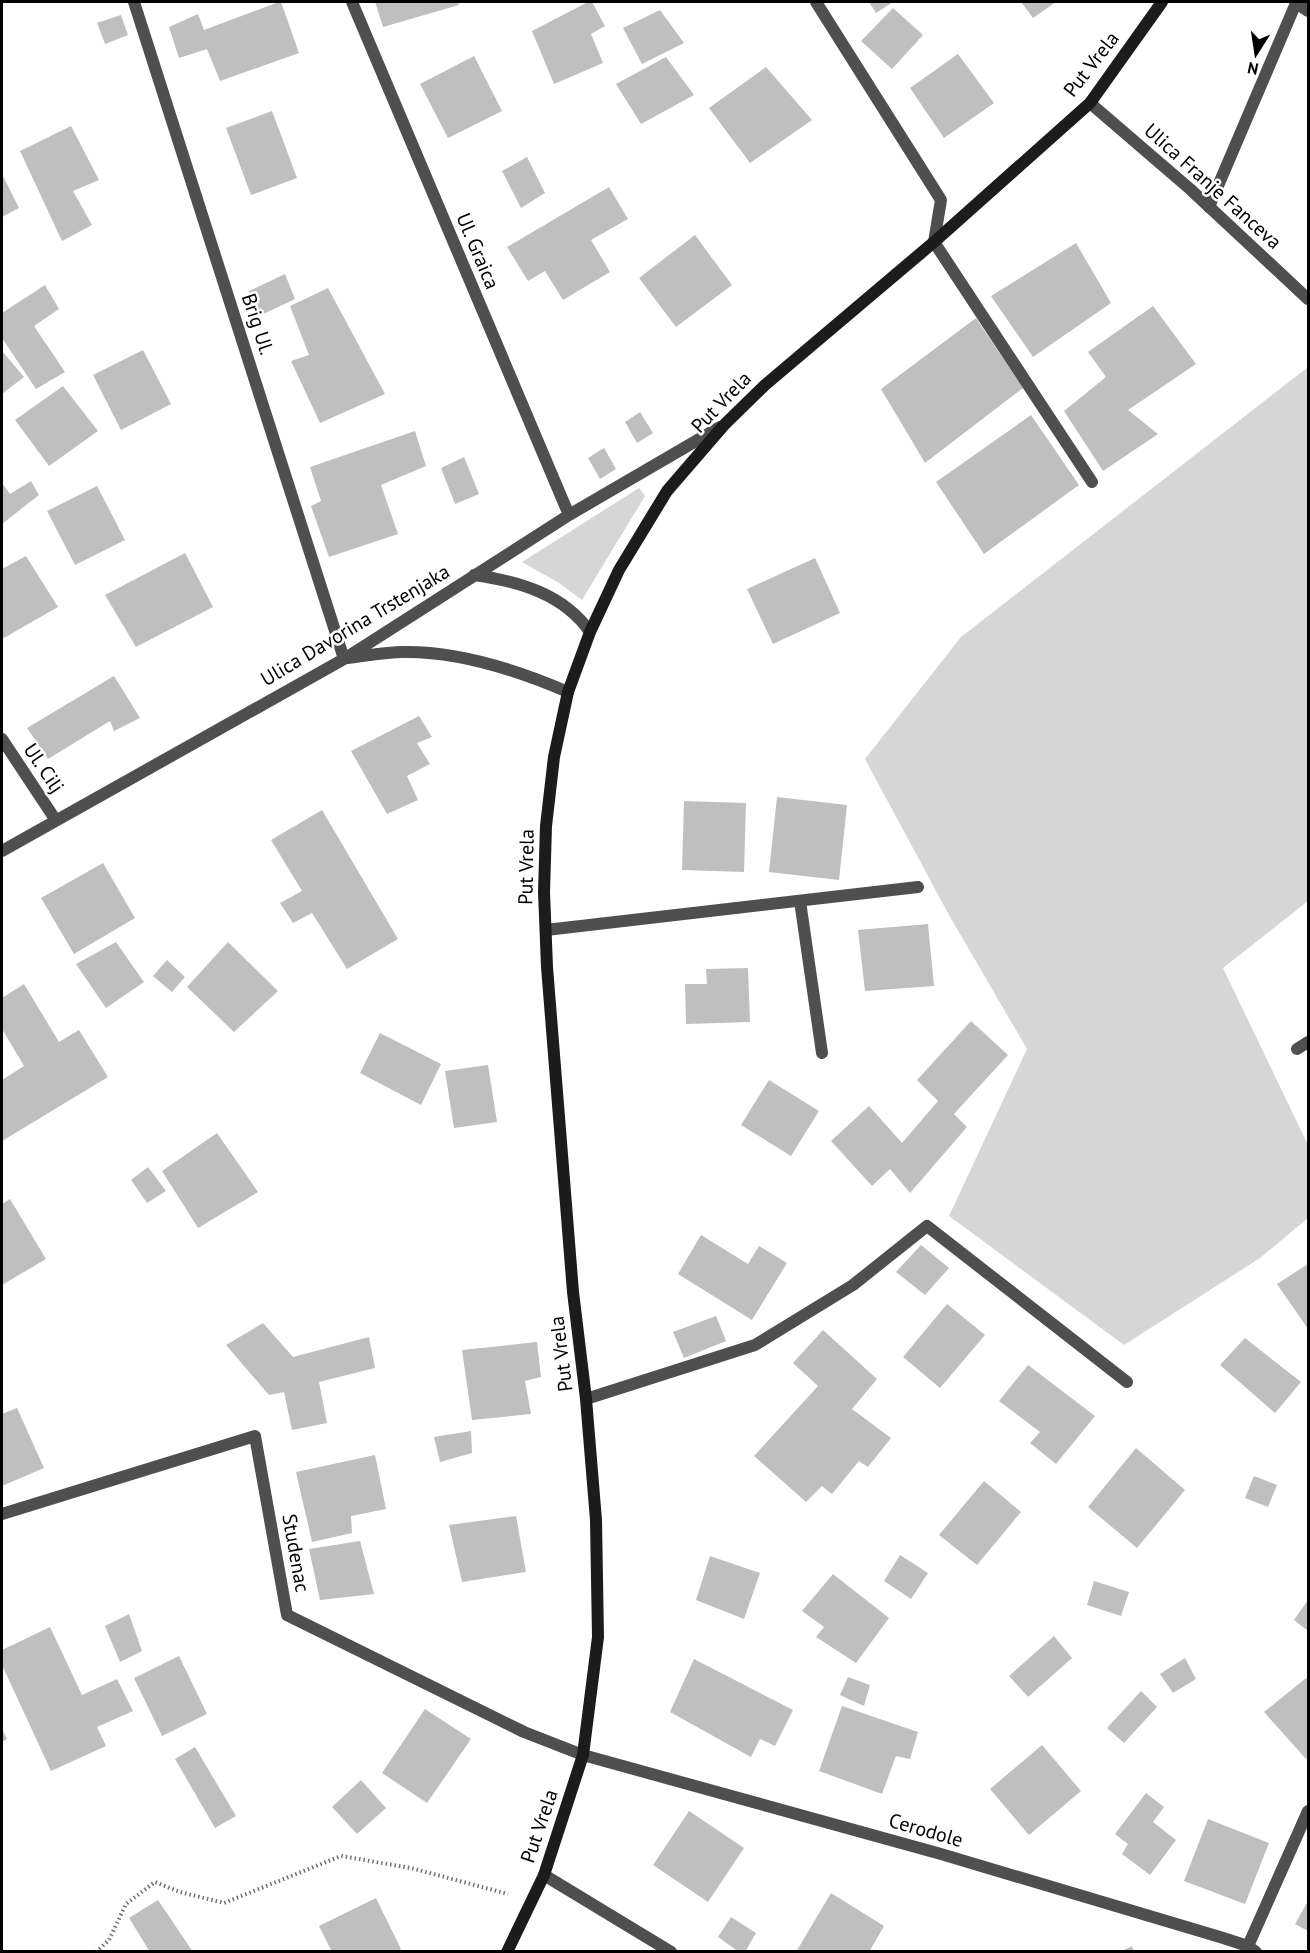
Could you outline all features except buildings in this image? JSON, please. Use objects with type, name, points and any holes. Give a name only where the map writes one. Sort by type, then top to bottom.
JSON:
[{"type":"main road","name":"Put Vrela","points":[[507,1952],[544,1875],[584,1755],[598,1637],[596,1520],[586,1399],[573,1292],[547,967],[544,892],[546,826],[554,757],[568,692],[590,632],[619,570],[667,491],[724,425],[765,385],[934,242],[1090,103],[1162,2]]},
{"type":"street","name":"Brig Ul.","points":[[134,2],[344,659]]},
{"type":"street","name":"Ul. Graica","points":[[352,2],[569,515]]},
{"type":"street","points":[[816,2],[941,200],[934,242],[1092,482]]},
{"type":"street","points":[[1209,207],[1296,3],[1308,11]]},
{"type":"street","name":"Ulica Franje Fanceva","points":[[1090,103],[1209,207],[1308,299]]},
{"type":"street","name":"Ulica Davorina Trstenjaka","points":[[2,849],[344,659],[569,515],[724,425]]},
{"type":"street","points":[[474,575],[497,578],[528,587],[559,601],[580,617],[590,632]]},
{"type":"street","points":[[344,659],[403,652],[451,656],[535,678],[568,692]]},
{"type":"street","name":"Ul. Cilj","points":[[2,739],[55,819]]},
{"type":"street","points":[[546,930],[918,887]]},
{"type":"street","points":[[800,901],[822,1053]]},
{"type":"street","points":[[1297,1049],[1308,1042]]},
{"type":"street","points":[[586,1399],[755,1345],[853,1286],[927,1226],[1127,1382]]},
{"type":"street","name":"Studenac","points":[[2,1514],[255,1436],[287,1615],[524,1732],[584,1755]]},
{"type":"street","name":"Cerodole","points":[[584,1755],[941,1854],[1252,1949]]},
{"type":"street","points":[[1252,1949],[1308,1811]]},
{"type":"street","points":[[544,1875],[671,1952]]},
{"type":"path","points":[[96,1952],[109,1940],[126,1904],[155,1882],[180,1892],[224,1903],[340,1856],[411,1868],[532,1900]]},
{"type":"shaded area","points":[[1308,367],[1308,901],[1223,968],[1308,1145],[1308,1218],[1260,1258],[1124,1345],[949,1216],[1027,1049],[949,915],[865,759],[961,637]]},
{"type":"shaded area","points":[[639,488],[645,496],[582,600],[559,583],[522,562]]}]
